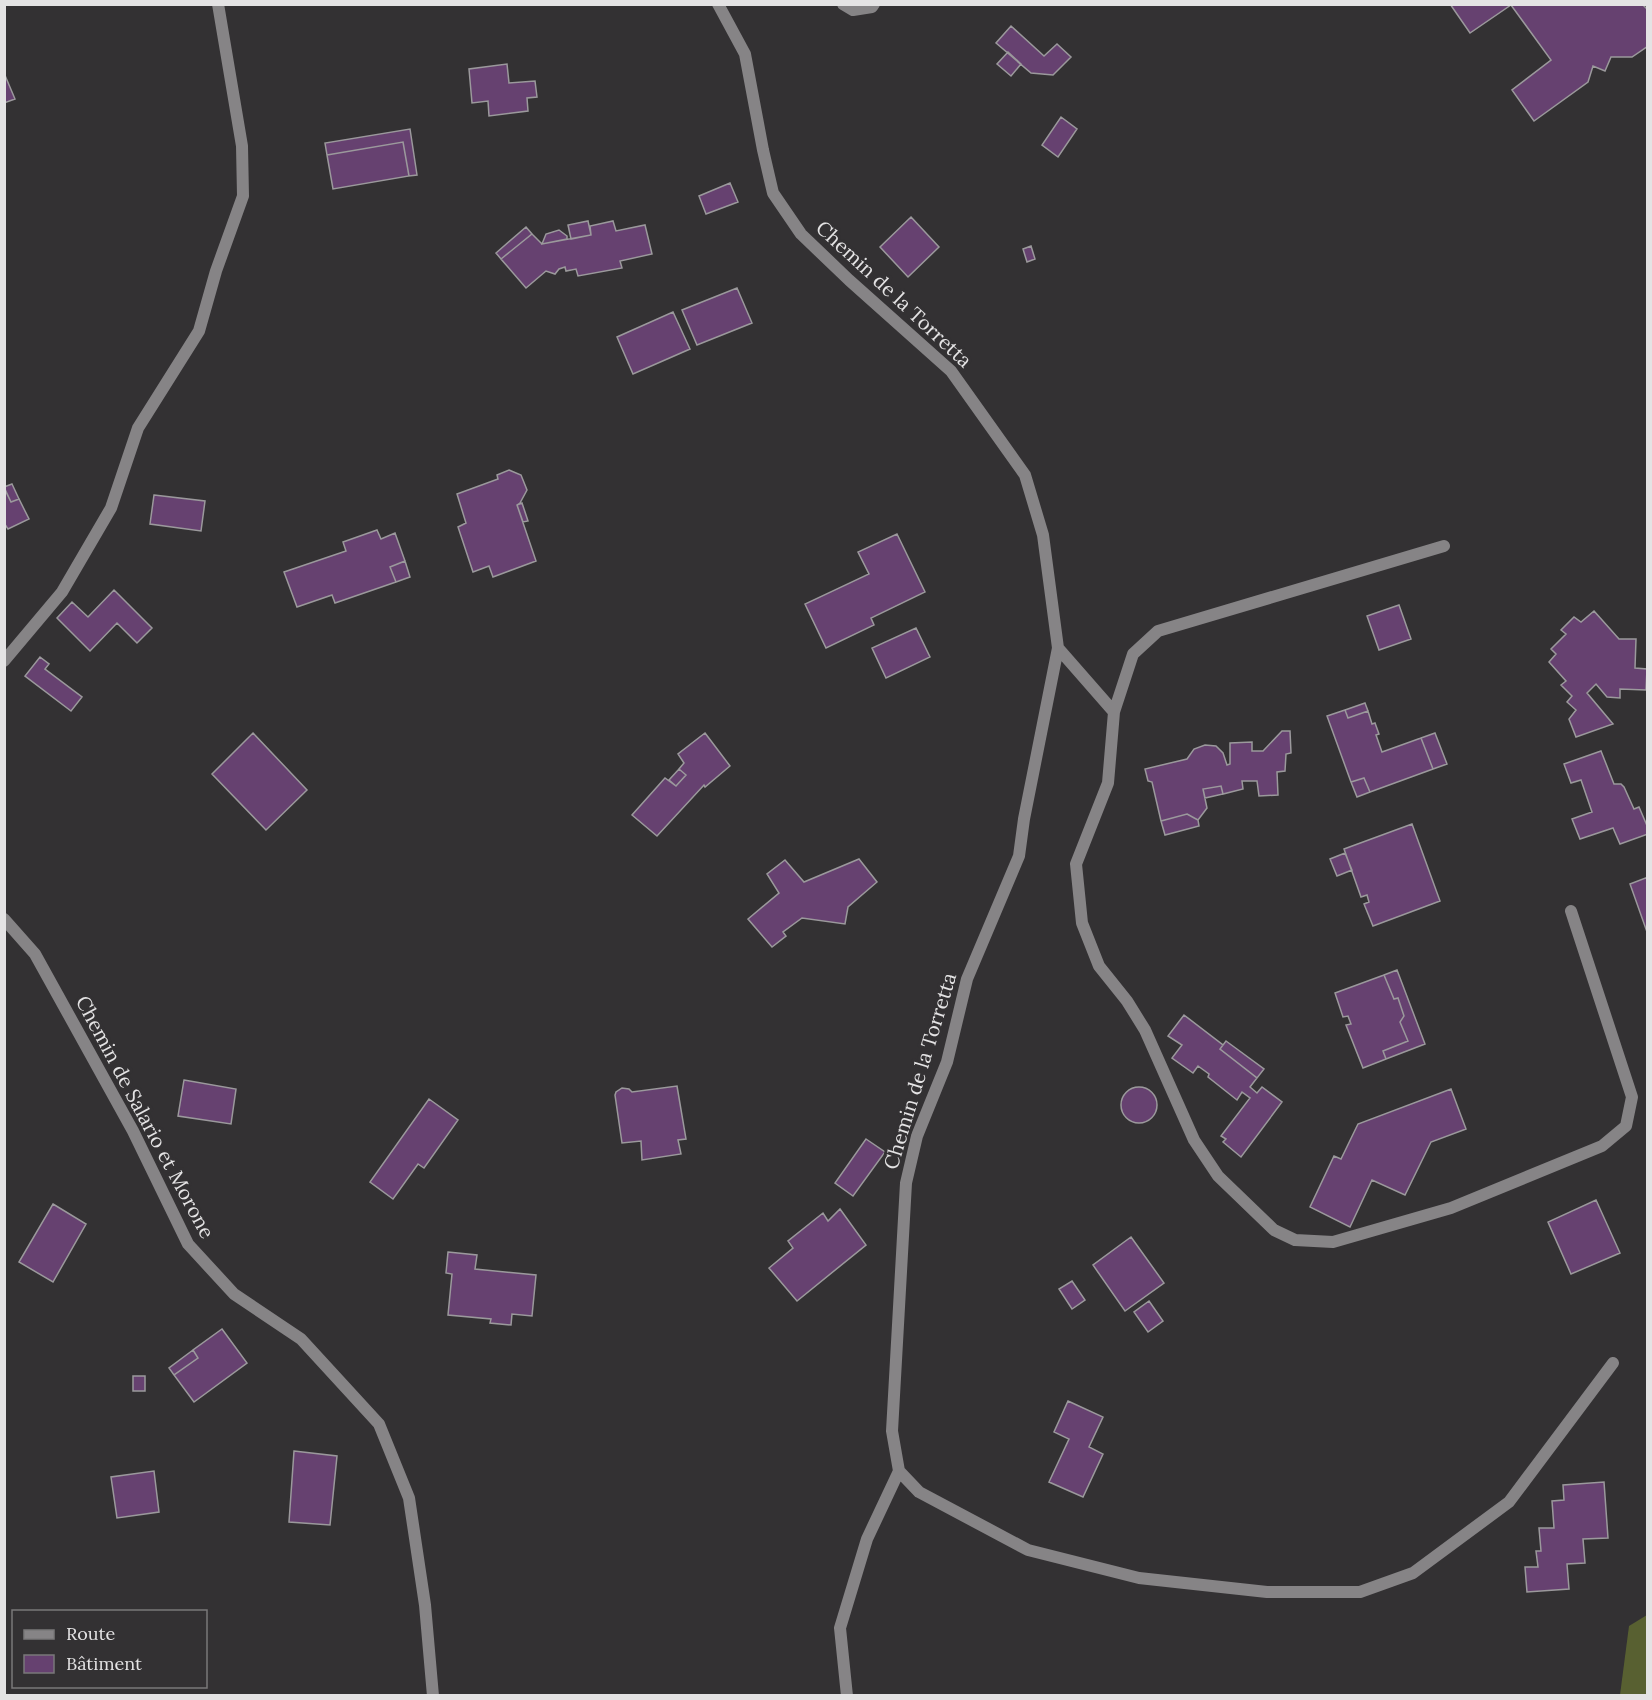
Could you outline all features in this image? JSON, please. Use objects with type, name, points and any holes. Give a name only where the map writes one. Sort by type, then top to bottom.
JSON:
[{"type":"street","points":[[4,661],[62,592],[111,508],[138,428],[199,331],[216,271],[243,196],[242,146],[218,4]]},
{"type":"street","name":"Chemin de la Torretta","points":[[718,4],[745,54],[773,193],[801,234],[951,371],[1025,475],[1043,535],[1058,648],[1019,855],[967,979],[947,1062],[917,1136],[906,1183],[892,1431],[899,1471]]},
{"type":"street","points":[[843,4],[853,10],[872,7],[874,4]]},
{"type":"street","points":[[1444,546],[1158,631],[1133,654],[1114,712],[1108,783],[1076,864],[1082,923],[1099,966],[1127,1001],[1145,1030],[1194,1140],[1218,1176],[1274,1230],[1295,1240],[1333,1242],[1451,1208],[1602,1146],[1626,1126],[1632,1097],[1571,911]]},
{"type":"street","points":[[1058,648],[1114,712]]},
{"type":"street","name":"Chemin de Salario et Morone","points":[[4,919],[35,954],[133,1131],[188,1244],[234,1294],[301,1339],[379,1424],[410,1498],[425,1605],[433,1695]]},
{"type":"street","points":[[847,1695],[840,1628],[867,1539],[899,1471],[919,1492],[1028,1550],[1139,1578],[1267,1592],[1359,1592],[1413,1573],[1509,1502],[1613,1362]]},
{"type":"green space","points":[[1647,1615],[1647,1695],[1620,1695],[1629,1626]]},
{"type":"building","points":[[1450,4],[1642,4],[1648,10],[1648,46],[1632,57],[1611,57],[1605,71],[1593,66],[1588,82],[1534,121],[1512,90],[1551,60],[1511,5],[1470,33]]},
{"type":"building","points":[[1011,26],[1044,56],[1057,44],[1071,57],[1053,75],[1031,73],[996,43]]},
{"type":"building","points":[[1008,52],[1021,64],[1011,76],[997,64]]},
{"type":"building","points":[[507,64],[509,83],[535,81],[537,97],[527,98],[528,111],[489,116],[488,101],[472,103],[469,69]]},
{"type":"building","points":[[4,73],[15,99],[4,103]]},
{"type":"building","points":[[1061,117],[1077,129],[1058,157],[1042,145]]},
{"type":"building","points":[[410,129],[417,175],[409,176],[403,142],[327,155],[325,143]]},
{"type":"building","points":[[403,142],[409,176],[333,189],[327,155]]},
{"type":"building","points":[[730,183],[738,202],[706,214],[699,196]]},
{"type":"building","points":[[911,217],[939,247],[908,277],[880,247]]},
{"type":"building","points":[[588,221],[591,235],[571,239],[568,225]]},
{"type":"building","points":[[613,221],[616,231],[645,225],[652,254],[620,261],[622,268],[578,276],[576,269],[566,271],[565,267],[559,269],[555,274],[546,271],[526,288],[501,259],[532,234],[542,244],[591,235],[590,226]]},
{"type":"building","points":[[526,227],[532,234],[501,259],[496,253]]},
{"type":"building","points":[[559,230],[567,236],[567,239],[542,244],[546,234]]},
{"type":"building","points":[[1031,246],[1035,259],[1027,262],[1023,249]]},
{"type":"building","points":[[737,288],[752,323],[697,345],[682,310]]},
{"type":"building","points":[[673,312],[690,349],[633,374],[617,337]]},
{"type":"building","points":[[509,470],[521,475],[527,490],[517,505],[536,561],[493,577],[489,566],[473,572],[458,527],[466,523],[457,494],[498,479],[497,475]]},
{"type":"building","points":[[12,484],[19,499],[11,502],[4,487]]},
{"type":"building","points":[[4,488],[11,502],[19,499],[29,519],[8,529],[4,523]]},
{"type":"building","points":[[154,495],[205,501],[201,531],[150,524]]},
{"type":"building","points":[[522,503],[528,521],[523,522],[517,505]]},
{"type":"building","points":[[377,530],[381,539],[395,533],[405,561],[390,567],[396,582],[335,603],[332,595],[297,607],[284,572],[346,551],[343,542]]},
{"type":"building","points":[[897,534],[925,592],[871,618],[874,625],[826,648],[805,604],[869,574],[858,552]]},
{"type":"building","points":[[405,561],[410,577],[396,582],[390,567]]},
{"type":"building","points":[[114,590],[152,628],[137,643],[117,623],[90,651],[57,618],[72,602],[88,617]]},
{"type":"building","points":[[1399,605],[1411,639],[1379,650],[1367,616]]},
{"type":"building","points":[[1594,611],[1619,639],[1636,639],[1635,668],[1647,669],[1646,690],[1620,689],[1620,698],[1607,697],[1596,684],[1587,693],[1613,724],[1576,737],[1569,719],[1576,710],[1567,702],[1572,696],[1561,685],[1566,681],[1549,662],[1556,654],[1551,649],[1566,634],[1561,630],[1574,617],[1581,622]]},
{"type":"building","points":[[916,628],[930,657],[886,678],[872,648]]},
{"type":"building","points":[[40,657],[49,664],[45,669],[82,697],[71,711],[25,676]]},
{"type":"building","points":[[1365,703],[1368,711],[1348,718],[1345,710]]},
{"type":"building","points":[[1345,710],[1348,718],[1368,711],[1372,724],[1375,723],[1379,734],[1376,735],[1382,752],[1421,738],[1433,769],[1370,792],[1364,778],[1351,782],[1327,716]]},
{"type":"building","points":[[1282,731],[1290,731],[1291,753],[1286,754],[1285,771],[1277,772],[1278,795],[1259,796],[1257,781],[1242,781],[1243,789],[1223,794],[1221,786],[1203,789],[1207,808],[1198,820],[1187,814],[1161,821],[1152,782],[1148,781],[1145,769],[1187,759],[1194,749],[1205,745],[1216,746],[1223,753],[1227,765],[1230,764],[1230,743],[1252,742],[1252,751],[1263,751]]},
{"type":"building","points":[[253,733],[307,790],[266,830],[212,774]]},
{"type":"building","points":[[705,733],[730,766],[705,787],[704,785],[657,836],[632,815],[665,778],[676,786],[686,775],[679,769],[684,763],[678,754]]},
{"type":"building","points":[[1435,733],[1447,764],[1433,769],[1421,738]]},
{"type":"building","points":[[1601,751],[1614,784],[1621,784],[1624,787],[1634,809],[1639,807],[1648,828],[1648,834],[1620,844],[1613,828],[1580,839],[1572,819],[1592,812],[1581,780],[1571,783],[1564,764]]},
{"type":"building","points":[[679,769],[686,775],[676,786],[669,780]]},
{"type":"building","points":[[1364,778],[1370,792],[1357,797],[1351,782]]},
{"type":"building","points":[[1221,786],[1223,794],[1205,798],[1203,789]]},
{"type":"building","points":[[1187,814],[1198,820],[1199,826],[1165,835],[1161,821]]},
{"type":"building","points":[[1412,824],[1440,901],[1373,926],[1364,904],[1369,902],[1367,895],[1361,897],[1344,849]]},
{"type":"building","points":[[1345,853],[1352,870],[1337,876],[1330,859]]},
{"type":"building","points":[[859,859],[877,882],[848,907],[845,924],[802,918],[783,932],[786,936],[772,947],[748,919],[779,893],[767,874],[785,860],[804,882]]},
{"type":"building","points":[[1648,877],[1648,931],[1647,932],[1630,884]]},
{"type":"building","points":[[1397,970],[1425,1044],[1386,1059],[1383,1051],[1408,1041],[1400,1022],[1404,1016],[1398,998],[1394,999],[1384,975]]},
{"type":"building","points":[[1384,975],[1394,999],[1398,998],[1404,1016],[1400,1022],[1408,1041],[1383,1051],[1386,1059],[1363,1068],[1346,1025],[1351,1024],[1348,1016],[1343,1017],[1335,993]]},
{"type":"building","points":[[1184,1015],[1223,1045],[1220,1049],[1257,1078],[1250,1087],[1257,1093],[1262,1087],[1282,1102],[1241,1157],[1223,1142],[1226,1139],[1221,1136],[1250,1098],[1242,1092],[1237,1100],[1198,1066],[1193,1073],[1172,1058],[1182,1045],[1168,1036]]},
{"type":"building","points":[[1226,1041],[1264,1069],[1257,1078],[1220,1049]]},
{"type":"building","points":[[184,1080],[236,1089],[231,1124],[178,1116]]},
{"type":"building","points":[[677,1086],[686,1139],[678,1140],[681,1154],[642,1160],[641,1141],[622,1143],[616,1092],[622,1088],[632,1092]]},
{"type":"building","points":[[1139,1087],[1152,1092],[1157,1105],[1152,1118],[1139,1123],[1126,1118],[1121,1105],[1126,1092]]},
{"type":"building","points":[[1451,1089],[1466,1129],[1431,1142],[1405,1195],[1372,1180],[1350,1227],[1310,1207],[1334,1156],[1341,1159],[1358,1124]]},
{"type":"building","points":[[429,1099],[458,1120],[424,1168],[418,1164],[393,1199],[370,1182]]},
{"type":"building","points":[[866,1139],[885,1152],[853,1196],[835,1183]]},
{"type":"building","points":[[1596,1200],[1620,1253],[1571,1274],[1548,1222]]},
{"type":"building","points":[[53,1204],[86,1224],[53,1282],[19,1262]]},
{"type":"building","points":[[840,1209],[866,1245],[797,1301],[769,1268],[793,1248],[788,1241],[823,1213],[828,1221]]},
{"type":"building","points":[[1131,1237],[1164,1283],[1125,1311],[1093,1265]]},
{"type":"building","points":[[448,1252],[477,1255],[475,1269],[536,1275],[532,1316],[512,1314],[511,1325],[490,1323],[491,1319],[448,1315],[452,1274],[446,1273]]},
{"type":"building","points":[[1072,1281],[1085,1300],[1072,1309],[1059,1289]]},
{"type":"building","points":[[1149,1301],[1163,1321],[1148,1332],[1134,1312]]},
{"type":"building","points":[[222,1329],[247,1363],[194,1402],[174,1375],[198,1358],[193,1350]]},
{"type":"building","points":[[193,1350],[198,1358],[174,1375],[169,1368]]},
{"type":"building","points":[[133,1376],[145,1376],[145,1391],[133,1391]]},
{"type":"building","points":[[1068,1401],[1103,1417],[1089,1447],[1103,1454],[1083,1497],[1049,1482],[1069,1439],[1054,1432]]},
{"type":"building","points":[[294,1451],[337,1456],[330,1525],[289,1522]]},
{"type":"building","points":[[154,1471],[159,1512],[117,1518],[111,1477]]},
{"type":"building","points":[[1604,1482],[1608,1538],[1583,1539],[1585,1563],[1567,1564],[1569,1589],[1527,1592],[1525,1567],[1538,1567],[1536,1551],[1541,1551],[1539,1528],[1554,1528],[1552,1501],[1564,1500],[1563,1485]]}]
